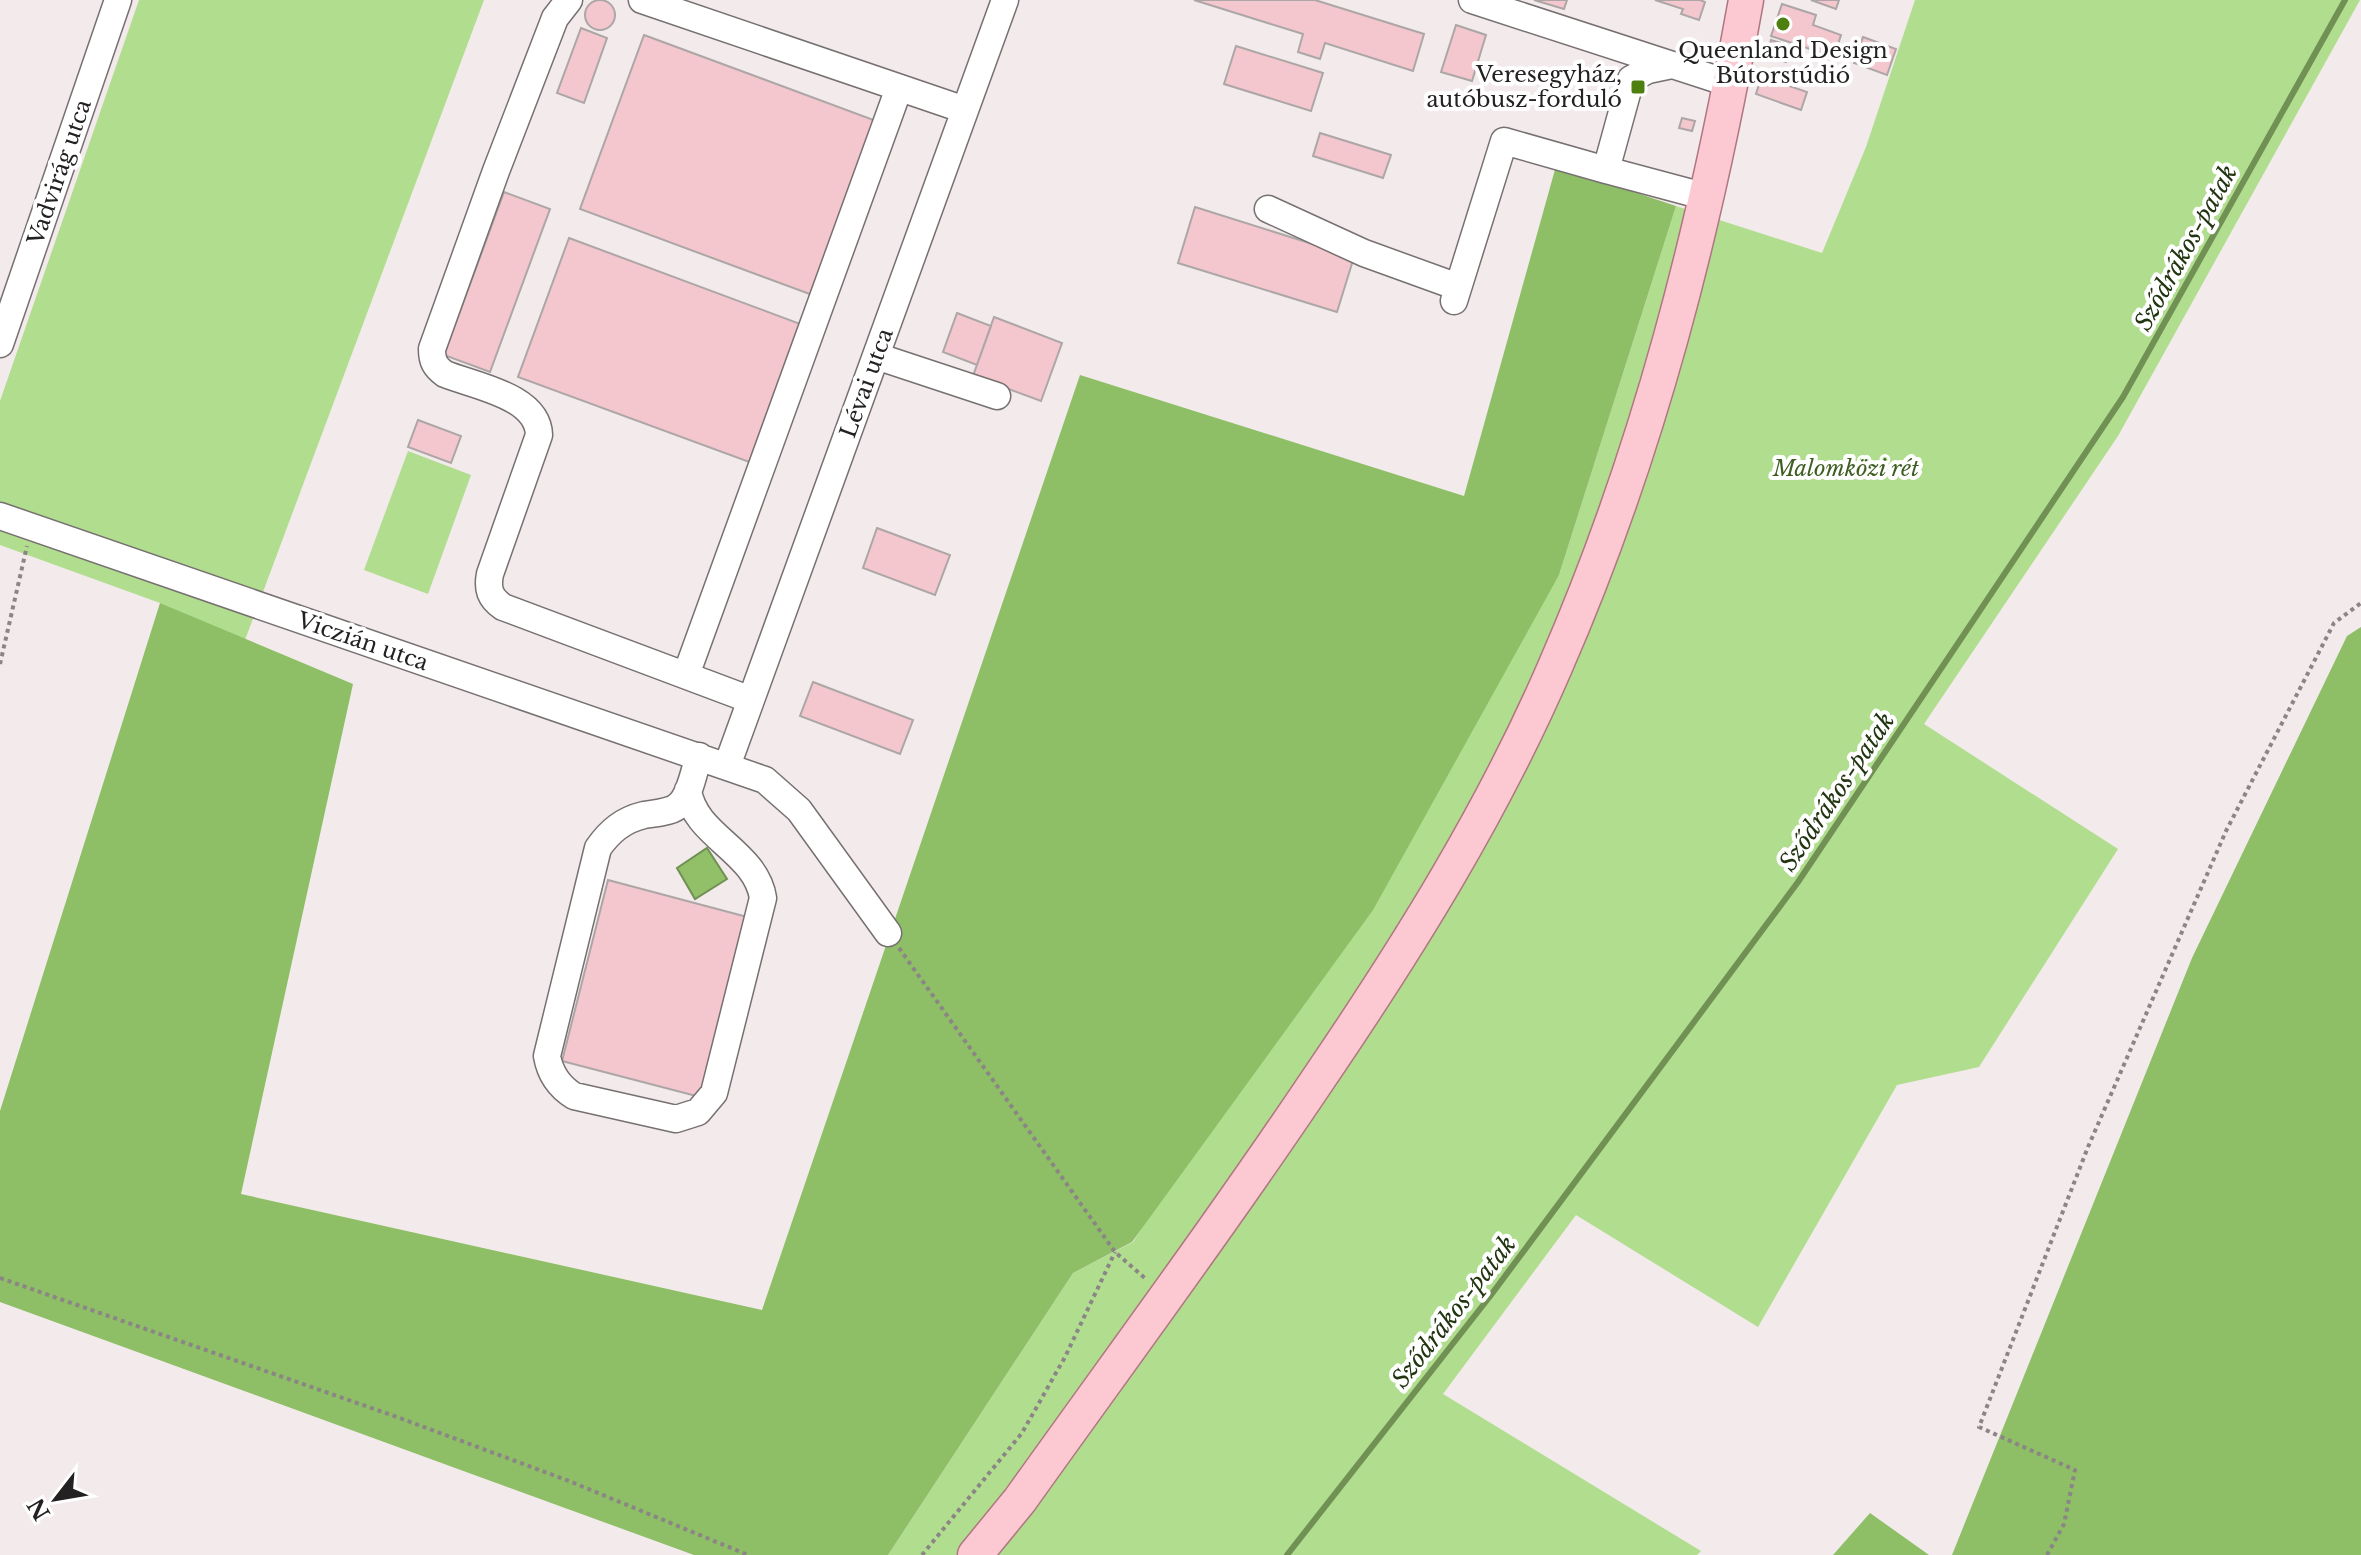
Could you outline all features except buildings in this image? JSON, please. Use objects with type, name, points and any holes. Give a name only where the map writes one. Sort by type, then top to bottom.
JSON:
[{"type":"main road","points":[[975,1555],[1020,1500],[1272,1147],[1409,943],[1506,770],[1554,670],[1611,529],[1660,384],[1707,197],[1746,0]]},
{"type":"street","name":"Vadvirág utca","points":[[0,344],[118,0]]},
{"type":"street","points":[[569,0],[555,18],[432,349],[432,359],[437,369],[526,406],[538,423],[539,435],[488,585],[495,601],[503,607],[751,700]]},
{"type":"street","points":[[642,0],[965,110]]},
{"type":"street","name":"Lévai utca","points":[[727,766],[1005,0]]},
{"type":"street","points":[[1472,0],[1731,84]]},
{"type":"street","points":[[1606,170],[1631,79],[1648,70],[1672,65]]},
{"type":"street","points":[[686,675],[899,88]]},
{"type":"street","points":[[1268,209],[1456,294],[1504,141],[1707,197]]},
{"type":"street","points":[[876,356],[997,396]]},
{"type":"street","name":"Viczián utca","points":[[0,516],[765,780],[799,810],[888,933]]},
{"type":"street","points":[[688,790],[690,806],[754,872],[763,898],[714,1093],[698,1112],[676,1119],[574,1096],[564,1090],[555,1078],[547,1056],[598,848],[621,823],[681,803],[699,756]]},
{"type":"path","points":[[0,664],[31,528]]},
{"type":"path","points":[[2047,1555],[2064,1524],[2075,1470],[1979,1427],[2088,1147],[2226,831],[2334,623],[2361,603]]},
{"type":"path","points":[[888,933],[1115,1252],[1166,1296]]},
{"type":"path","points":[[922,1555],[1022,1433],[1065,1357],[1115,1252]]},
{"type":"path","points":[[0,1278],[397,1417],[569,1481],[748,1555]]},
{"type":"green space","points":[[139,0],[484,0],[245,640],[160,603],[0,545],[0,401]]},
{"type":"green space","name":"Malomközi rét","points":[[1915,0],[2360,0],[2118,436],[1924,724],[2118,849],[1979,1067],[1897,1085],[1758,1327],[1576,1215],[1443,1394],[1701,1551],[1697,1555],[888,1555],[1073,1273],[1133,1242],[1559,575],[1676,206],[1822,253],[1866,147]]},
{"type":"green space","points":[[408,451],[471,475],[428,594],[364,570]]},
{"type":"shaded area","points":[[1556,166],[1676,206],[1559,575],[1373,910],[1132,1242],[1073,1273],[888,1555],[694,1555],[0,1302],[0,1111],[160,603],[353,684],[241,1194],[762,1310],[1080,375],[1464,496]]},
{"type":"shaded area","points":[[2361,627],[2361,1555],[1952,1555],[2192,958],[2347,636]]},
{"type":"shaded area","points":[[707,848],[727,879],[695,899],[677,868]]},
{"type":"shaded area","points":[[1870,1513],[1929,1555],[1833,1555]]},
{"type":"waterway","name":"Sződrákos-patak","points":[[1287,1555],[1491,1295],[1798,882],[2123,397],[2345,0]]},
{"type":"place","name":"Queenland Design Bútorstúdió","points":[[1783,24]]},
{"type":"place","name":"Veresegyház, autóbusz-forduló","points":[[1638,87]]}]
